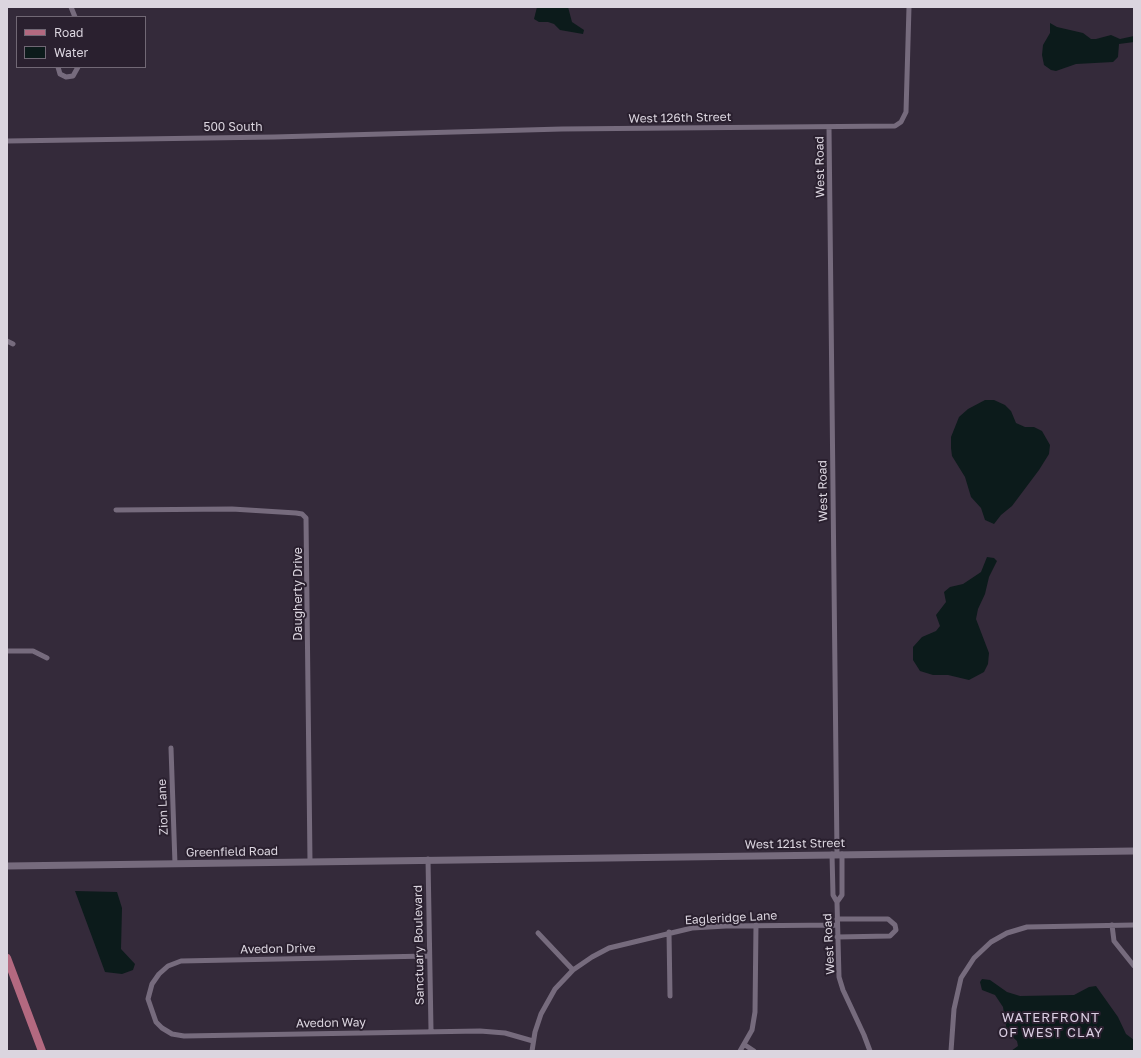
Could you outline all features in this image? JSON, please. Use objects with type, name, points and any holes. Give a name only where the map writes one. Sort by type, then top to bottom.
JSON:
[{"type":"main road","points":[[7,958],[42,1051]]},
{"type":"street","name":"West 126th Street","points":[[458,133],[562,129],[887,128],[895,126],[901,122],[906,112],[909,7]]},
{"type":"street","points":[[58,68],[60,74],[66,77],[73,76],[77,68]]},
{"type":"street","name":"West Road","points":[[829,128],[837,854],[842,895],[837,902]]},
{"type":"street","name":"500 South","points":[[7,141],[458,133]]},
{"type":"street","points":[[7,341],[13,344]]},
{"type":"street","name":"Daugherty Drive","points":[[116,510],[232,509],[296,513],[302,514],[306,518],[310,862]]},
{"type":"street","points":[[7,651],[33,651],[47,658]]},
{"type":"street","name":"Zion Lane","points":[[171,748],[175,864]]},
{"type":"street","name":"West 121st Street","points":[[457,859],[1134,851]]},
{"type":"street","name":"West Road","points":[[837,854],[832,895],[837,902],[838,963],[843,990],[870,1051]]},
{"type":"street","name":"Sanctuary Boulevard","points":[[428,859],[431,1030]]},
{"type":"street","name":"Greenfield Road","points":[[7,866],[457,859]]},
{"type":"street","points":[[837,919],[888,919],[895,925],[896,930],[890,936],[837,937]]},
{"type":"street","points":[[740,1051],[745,1045],[752,1030],[755,1012],[756,925]]},
{"type":"street","name":"Eagleridge Lane","points":[[532,1051],[533,1041],[541,1014],[555,989],[573,970],[592,956],[609,948],[669,932],[692,928],[756,925],[837,925]]},
{"type":"street","points":[[1112,925],[1114,941],[1134,966]]},
{"type":"street","points":[[951,1051],[954,1009],[961,978],[974,958],[991,942],[1007,933],[1027,927],[1134,925]]},
{"type":"street","points":[[669,932],[670,996]]},
{"type":"street","points":[[538,933],[573,970]]},
{"type":"street","name":"Avedon Drive","points":[[148,999],[152,984],[159,974],[168,966],[181,961],[429,956]]},
{"type":"street","name":"Avedon Way","points":[[148,999],[156,1022],[172,1034],[184,1036],[431,1030],[494,1031],[533,1041]]},
{"type":"street","points":[[745,1045],[754,1051]]},
{"type":"water","points":[[537,7],[568,7],[572,22],[584,30],[583,34],[560,30],[554,24],[548,22],[539,22],[534,19]]},
{"type":"water","points":[[1050,23],[1057,27],[1083,33],[1091,39],[1111,35],[1120,39],[1134,36],[1134,42],[1119,44],[1118,57],[1113,62],[1076,64],[1056,71],[1051,70],[1044,65],[1042,55],[1043,45],[1050,33]]},
{"type":"water","points":[[985,400],[994,400],[1005,405],[1011,411],[1016,423],[1025,427],[1034,427],[1042,431],[1050,445],[1049,454],[1039,470],[1012,506],[1001,515],[994,524],[985,520],[981,508],[971,497],[965,477],[952,456],[951,448],[951,437],[959,417],[968,409]]},
{"type":"water","points":[[987,557],[994,558],[997,561],[989,577],[985,594],[978,609],[976,619],[989,653],[988,664],[984,672],[969,680],[948,675],[933,675],[920,671],[913,660],[913,647],[922,637],[936,631],[940,626],[936,615],[946,602],[944,592],[950,587],[963,584],[981,572]]},
{"type":"water","points":[[75,891],[117,892],[122,908],[121,949],[135,964],[133,970],[122,974],[105,972]]},
{"type":"water","points":[[982,979],[990,980],[1007,992],[1020,996],[1074,995],[1089,987],[1096,986],[1118,1017],[1126,1034],[1134,1040],[1134,1051],[1011,1051],[1018,1046],[1017,1041],[1007,1032],[1003,1007],[995,995],[982,990],[980,982]]},
{"type":"district","name":"WATERFRONT OF WEST CLAY","points":[[1051,1026]]}]
